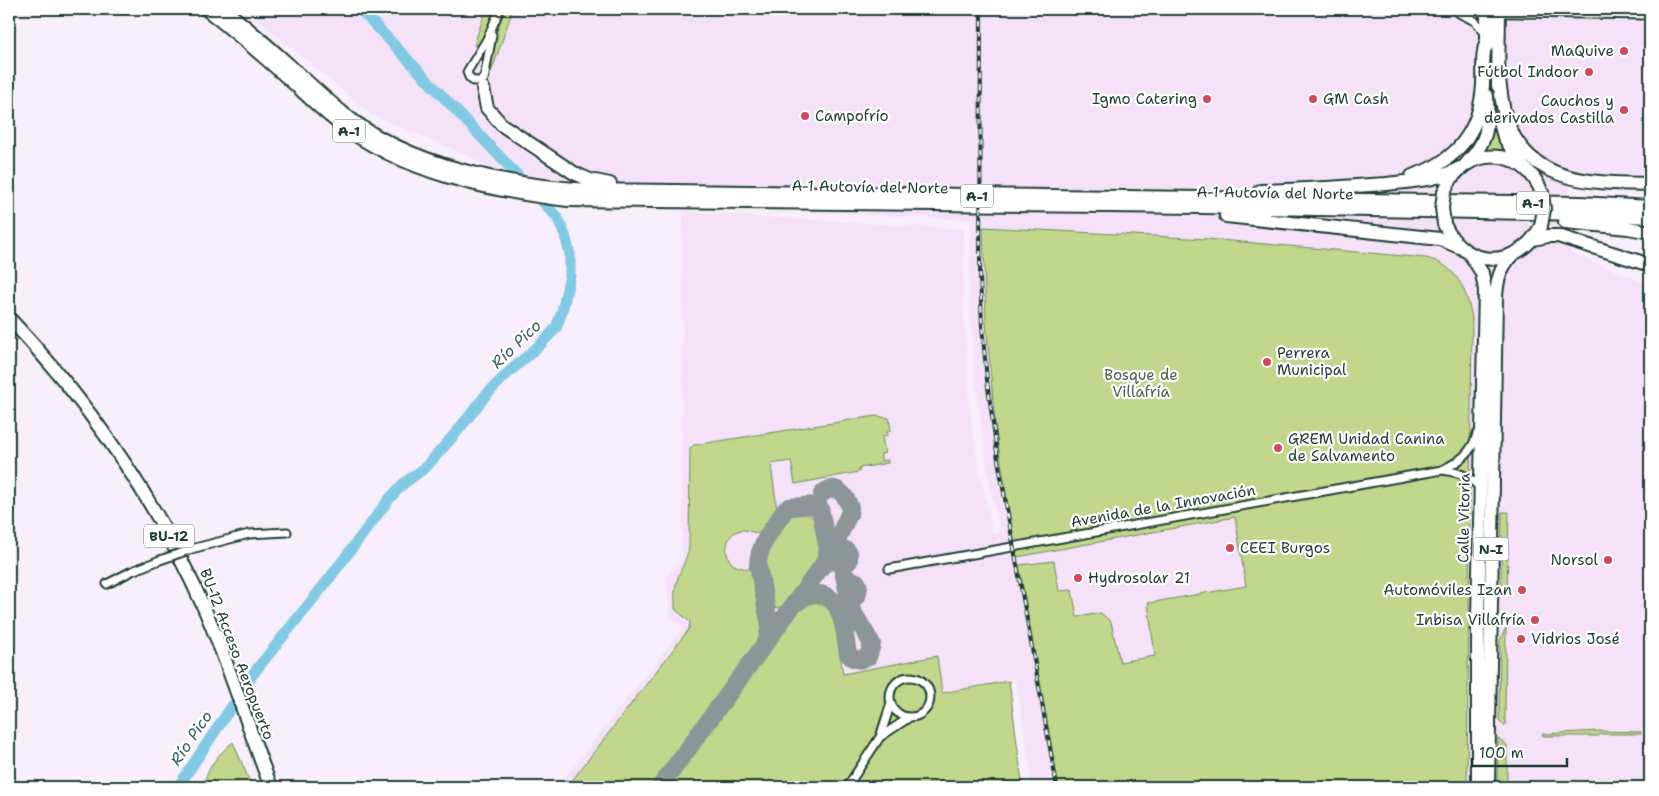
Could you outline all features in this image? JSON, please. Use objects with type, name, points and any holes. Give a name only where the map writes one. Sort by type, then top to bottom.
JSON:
[{"type":"highway","name":"A-1 Autovía del Norte","points":[[206,9],[240,36],[338,123],[372,145],[413,164],[457,179],[525,195],[568,200],[1589,214],[1650,217]]},
{"type":"highway","name":"A-1 Autovía del Norte","points":[[223,9],[344,114],[368,131],[425,157],[472,173],[538,186],[596,190],[1580,203],[1650,207]]},
{"type":"highway","points":[[1326,189],[1407,178],[1427,171],[1451,156],[1468,137],[1476,119],[1482,94],[1483,52],[1493,10]]},
{"type":"highway","points":[[1493,10],[1499,79],[1508,125],[1521,148],[1538,163],[1554,173],[1566,177],[1644,184]]},
{"type":"highway","points":[[1463,166],[1479,150],[1488,126],[1487,38]]},
{"type":"highway","points":[[1499,79],[1497,95],[1499,120],[1508,145],[1526,169]]},
{"type":"highway","points":[[484,82],[487,108],[502,125],[544,154],[583,177],[614,185],[737,188],[763,192]]},
{"type":"highway","points":[[1098,197],[1109,193],[1209,193],[1326,189],[1432,179],[1450,174],[1477,159],[1497,156],[1513,160],[1548,180],[1599,185],[1644,184]]},
{"type":"highway","name":"N-I","points":[[1463,166],[1450,180],[1444,192],[1442,208],[1444,224],[1451,238],[1459,247],[1470,254],[1489,259],[1512,255],[1527,246],[1541,226],[1544,209],[1542,193],[1538,183],[1526,169]]},
{"type":"highway","name":"A-1","points":[[1111,207],[1222,216],[1440,239],[1459,247]]},
{"type":"highway","points":[[1465,213],[1620,227],[1650,232]]},
{"type":"highway","points":[[1533,240],[1548,236],[1558,236],[1650,265]]},
{"type":"highway","name":"Calle Vitoria","points":[[1470,254],[1482,273],[1485,290],[1478,608],[1478,787]]},
{"type":"highway","name":"Calle Vitoria","points":[[1488,787],[1496,297],[1499,275],[1505,263],[1512,255]]},
{"type":"highway","name":"BU-12 Acceso Aeropuerto","points":[[9,318],[48,361],[88,410],[128,466],[167,532],[192,581],[213,630],[271,787]]},
{"type":"street","points":[[494,25],[484,82],[473,82],[467,72],[494,25],[500,9]]},
{"type":"street","points":[[1458,10],[1650,15]]},
{"type":"street","points":[[1458,10],[1475,21],[1487,38]]},
{"type":"street","name":"Avenida de la Innovación","points":[[1442,470],[1466,455],[1473,445],[1477,434]]},
{"type":"street","name":"Avenida de la Innovación","points":[[889,569],[1442,470],[1467,476],[1476,484]]},
{"type":"street","points":[[107,584],[132,571],[195,548],[249,534],[287,532]]},
{"type":"street","points":[[880,737],[910,717],[921,714],[929,704],[930,691],[922,680],[909,676],[897,682],[890,693],[891,703],[896,712],[910,717]]},
{"type":"street","points":[[847,787],[880,737],[891,703]]},
{"type":"shaded area","points":[[245,9],[1650,9],[1650,175],[1570,173],[1571,253],[1650,285],[1650,787],[1031,787],[1031,772],[1016,680],[942,693],[937,656],[770,787],[557,787],[684,626],[670,619],[667,576],[682,556],[683,212],[964,229],[963,303],[969,402],[975,449],[993,534],[1000,533],[988,473],[975,378],[970,290],[971,220],[687,206],[569,208],[464,154],[371,114]]},
{"type":"green space","points":[[486,9],[496,9],[491,24],[480,44],[474,45]]},
{"type":"green space","points":[[504,9],[513,9],[491,73],[492,48]]},
{"type":"green space","points":[[1491,78],[1496,120],[1508,153],[1492,150],[1484,153],[1488,144],[1491,126]]},
{"type":"green space","name":"Bosque de Villafría","points":[[983,227],[1208,239],[1426,258],[1437,261],[1453,272],[1467,297],[1472,318],[1467,787],[1059,787],[1019,565],[1054,561],[1059,591],[1072,590],[1077,617],[1101,613],[1111,622],[1120,662],[1155,656],[1148,603],[1246,586],[1235,517],[1017,557],[996,433],[986,323]]},
{"type":"green space","points":[[876,416],[889,418],[891,430],[887,432],[888,435],[882,436],[885,453],[881,454],[881,461],[888,460],[888,463],[860,468],[859,472],[795,484],[791,461],[771,464],[777,510],[761,533],[741,530],[731,535],[727,545],[730,561],[734,565],[750,569],[753,573],[764,629],[761,637],[651,787],[567,787],[689,629],[690,622],[675,609],[675,591],[689,547],[690,448],[694,445]]},
{"type":"green space","points":[[1502,512],[1509,512],[1507,590],[1501,582]]},
{"type":"green space","points":[[807,513],[815,519],[820,547],[816,561],[782,606],[778,608],[773,607],[764,563],[766,549],[788,516]]},
{"type":"green space","points":[[814,602],[825,606],[831,614],[838,640],[843,674],[937,656],[942,693],[1009,681],[1022,782],[1020,787],[672,787],[673,783],[801,608]]},
{"type":"green space","points":[[1506,628],[1505,720],[1507,723],[1504,726],[1499,720],[1500,640]]},
{"type":"green space","points":[[1600,731],[1641,732],[1641,734],[1543,736],[1542,734]]},
{"type":"green space","points":[[1498,738],[1507,745],[1507,787],[1502,787],[1497,783]]},
{"type":"green space","points":[[233,742],[252,787],[203,787],[207,774],[214,762]]},
{"type":"waterway","name":"Río Pico","points":[[243,691],[253,674],[325,584],[390,498],[403,484],[426,467],[485,396],[556,328],[562,312],[570,275],[570,254],[565,235],[557,217],[360,9]]},
{"type":"waterway","name":"Río Pico","points":[[178,787],[232,706]]},
{"type":"taxiway","points":[[660,787],[830,555],[850,508],[846,498],[836,489],[827,490],[822,494]]},
{"type":"taxiway","points":[[767,640],[770,626],[758,566],[759,558],[767,536],[789,507],[817,505],[820,508],[828,550],[826,561]]},
{"type":"taxiway","points":[[828,559],[840,549],[846,550],[849,553],[849,561],[842,567],[849,598],[857,596],[859,587],[857,582],[850,579]]},
{"type":"taxiway","points":[[797,603],[804,597],[813,594],[828,597],[839,609],[848,654],[857,660],[868,657],[872,644],[852,610],[842,566],[838,562],[833,561],[823,565]]},
{"type":"railway","points":[[981,9],[980,275],[987,380],[998,460],[1057,787]]},
{"type":"place","name":"MaQuive","points":[[1624,51]]},
{"type":"place","name":"Fútbol Indoor","points":[[1589,72]]},
{"type":"place","name":"Igmo Catering","points":[[1207,99]]},
{"type":"place","name":"GM Cash","points":[[1313,99]]},
{"type":"place","name":"Cauchos y derivados Castilla","points":[[1624,110]]},
{"type":"place","name":"Campofrío","points":[[805,116]]},
{"type":"place","name":"Perrera Municipal","points":[[1267,362]]},
{"type":"place","name":"GREM Unidad Canina de Salvamento","points":[[1278,448]]},
{"type":"place","name":"CEEI Burgos","points":[[1230,548]]},
{"type":"place","name":"Norsol","points":[[1608,560]]},
{"type":"place","name":"Hydrosolar 21","points":[[1078,578]]},
{"type":"place","name":"Automóviles Izan","points":[[1522,590]]},
{"type":"place","name":"Inbisa Villafría","points":[[1535,620]]},
{"type":"place","name":"Vidrios José","points":[[1521,639]]}]
